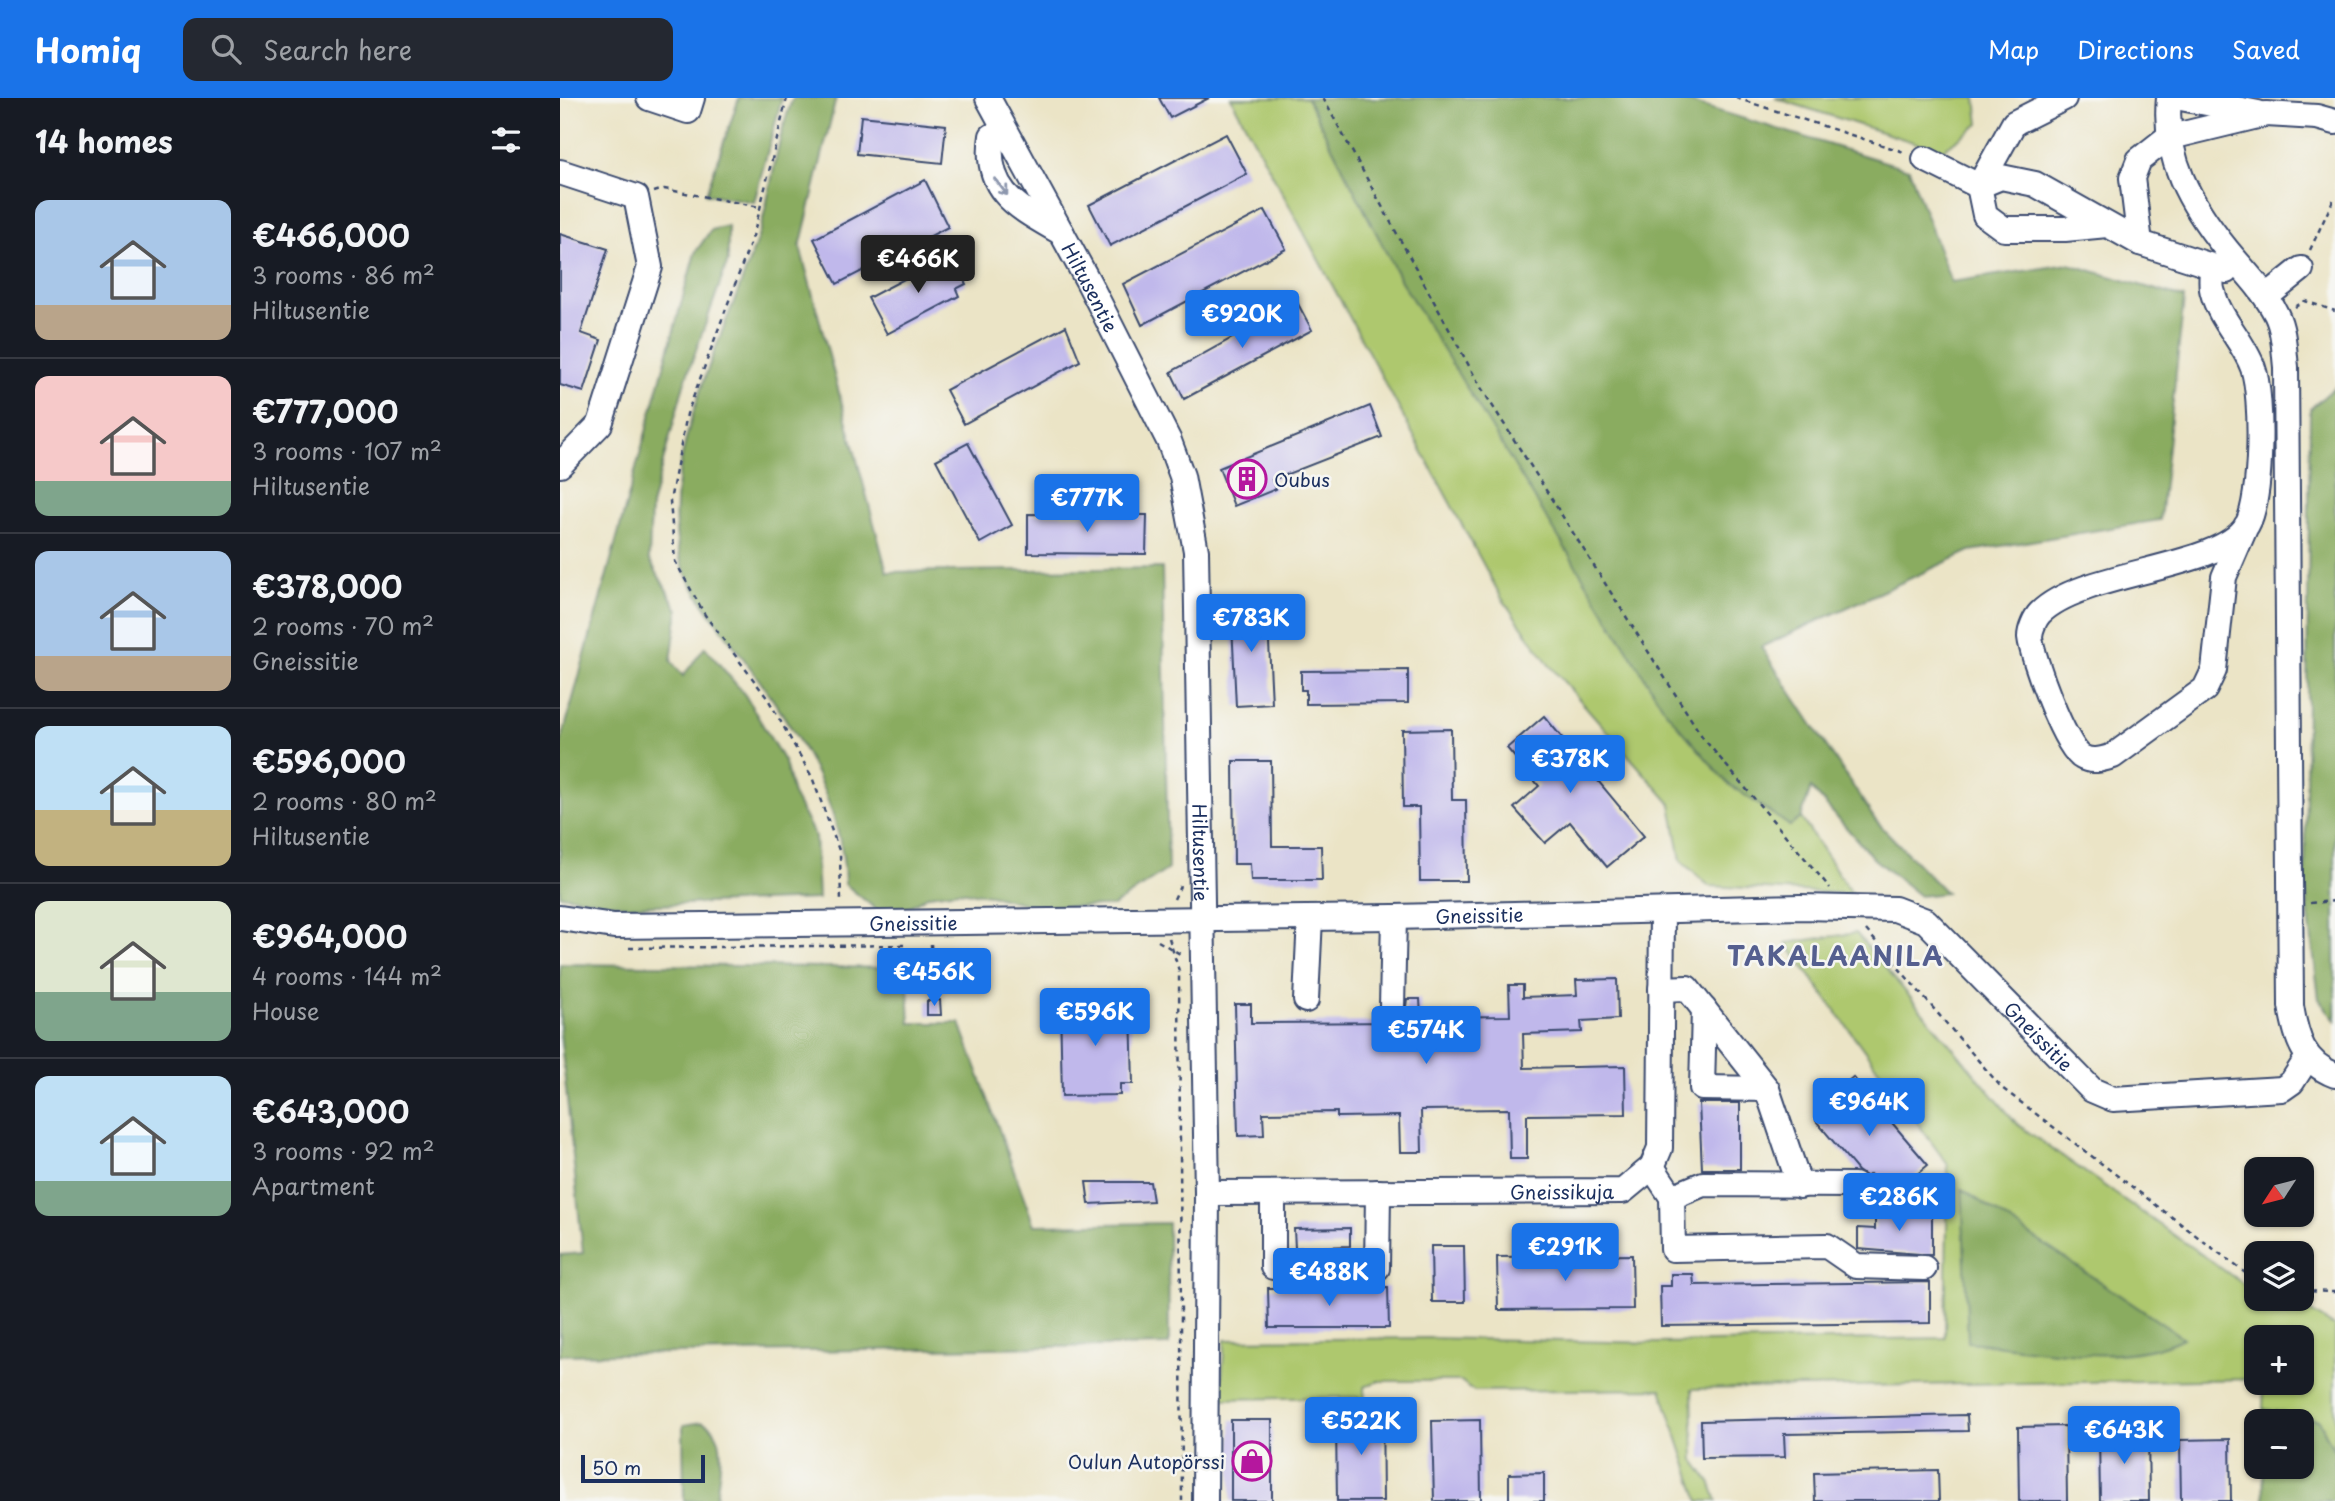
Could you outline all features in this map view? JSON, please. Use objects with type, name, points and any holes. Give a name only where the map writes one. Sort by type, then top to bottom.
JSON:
[{"type":"street","points":[[649,98],[688,111],[692,98]]},
{"type":"street","name":"Hiltusentie","points":[[988,98],[1148,397],[1182,476],[1196,551],[1207,1193],[1205,1501]]},
{"type":"street","points":[[2064,98],[2014,123],[1979,186],[1985,215],[2004,229],[2065,229],[2107,225]]},
{"type":"street","points":[[2169,98],[2167,138],[2177,169],[2205,218],[2265,297],[2286,367],[2291,1006],[2298,1038],[2308,1057],[2319,1067],[2335,1075]]},
{"type":"street","points":[[2181,98],[2266,114],[2317,117],[2335,122]]},
{"type":"street","points":[[2140,243],[2132,178],[2139,160],[2167,138],[2266,114]]},
{"type":"street","name":"Hiltusentie","points":[[1004,129],[992,136],[989,156],[992,176],[999,189],[1030,214],[1062,233]]},
{"type":"street","points":[[1925,159],[1979,186],[2001,177],[2035,184],[2140,243],[2212,267],[2265,297]]},
{"type":"street","points":[[560,172],[636,197],[650,267],[600,424],[560,466]]},
{"type":"street","points":[[2212,267],[2213,293],[2252,366],[2260,393],[2253,505],[2246,526],[2224,577],[2214,670],[2206,689],[2113,756],[2095,761],[2081,757],[2069,742],[2033,653],[2030,633],[2039,614],[2069,594],[2222,547],[2246,526]]},
{"type":"street","points":[[2265,297],[2301,269]]},
{"type":"street","name":"Gneissitie","points":[[560,918],[614,926],[841,921],[1162,930],[1201,919],[1800,907],[1895,909],[1926,921],[2092,1090],[2113,1099],[2282,1089],[2292,1082],[2308,1057]]},
{"type":"street","points":[[1662,911],[1660,1148],[1652,1167],[1672,1197],[1673,1248],[1827,1246],[1856,1266],[1924,1268]]},
{"type":"street","points":[[1392,1006],[1394,917]]},
{"type":"street","points":[[1306,1000],[1310,918]]},
{"type":"street","points":[[1661,989],[1687,988],[1767,1088],[1800,1186]]},
{"type":"street","points":[[1704,1009],[1702,1088],[1767,1088]]},
{"type":"street","name":"Gneissikuja","points":[[1207,1193],[1623,1191],[1652,1167]]},
{"type":"street","points":[[1672,1197],[1703,1184],[1854,1185]]},
{"type":"street","points":[[1273,1193],[1273,1267],[1377,1268],[1378,1192]]},
{"type":"path","points":[[787,98],[754,233],[687,414],[670,501],[675,561],[705,615],[768,699],[812,777],[840,853],[840,946]]},
{"type":"path","points":[[1323,98],[1480,386],[1703,738],[1813,867]]},
{"type":"path","points":[[1737,98],[1925,159]]},
{"type":"path","points":[[636,197],[664,189],[760,207]]},
{"type":"path","points":[[2301,269],[2335,196]]},
{"type":"path","points":[[2265,297],[2305,301],[2335,311]]},
{"type":"path","points":[[1162,930],[1184,878]]},
{"type":"path","points":[[2290,905],[2335,901]]},
{"type":"path","points":[[1162,930],[1173,947],[1179,971],[1182,1501]]},
{"type":"path","points":[[1162,930],[1173,947],[1183,955],[1202,955]]},
{"type":"path","points":[[620,947],[932,944],[933,1000]]},
{"type":"path","points":[[1891,959],[2002,1088],[2244,1272]]},
{"type":"path","points":[[2314,1291],[2335,1292]]},
{"type":"green space","points":[[739,98],[782,98],[754,202],[706,194]]},
{"type":"green space","points":[[793,98],[836,98],[800,247],[887,572],[1162,568],[1168,869],[1113,906],[1038,907],[990,895],[958,891],[929,895],[904,910],[878,911],[845,884],[835,820],[809,758],[774,700],[704,604],[683,568],[675,519],[678,479],[686,437],[758,237],[782,132]]},
{"type":"green space","points":[[1231,98],[1307,98],[1401,281],[1789,826],[1801,818],[1852,894],[1709,886],[1681,861],[1671,804],[1550,666],[1501,597]]},
{"type":"green space","points":[[1307,98],[1676,98],[1909,169],[1951,282],[2069,264],[2184,298],[2160,520],[1970,551],[1761,647],[1876,821],[1946,893],[1920,896],[1874,859],[1811,788],[1801,818],[1790,826],[1727,783],[1664,709],[1401,281]]},
{"type":"green space","points":[[1775,98],[1976,98],[1979,124],[1941,151]]},
{"type":"green space","points":[[728,226],[728,261],[684,384],[651,506],[649,559],[678,610],[671,661],[683,676],[705,647],[745,695],[785,763],[793,795],[815,836],[818,899],[629,906],[560,895],[560,746],[695,253],[711,230]]},
{"type":"green space","points":[[2335,387],[2335,1020],[2319,999],[2305,884],[2310,409]]},
{"type":"green space","points":[[1856,933],[2017,1124],[2244,1285],[2244,1311],[2309,1311],[2335,1327],[2335,1453],[2319,1420],[2314,1419],[2314,1409],[2263,1409],[2264,1395],[2314,1395],[2314,1325],[2244,1325],[2244,1379],[1692,1389],[1694,1460],[1711,1484],[1717,1501],[1699,1501],[1661,1389],[1474,1391],[1461,1381],[1378,1381],[1364,1387],[1365,1401],[1358,1397],[1220,1399],[1225,1340],[1428,1338],[1656,1343],[1945,1338],[1948,1165],[1786,943]]},
{"type":"green space","points":[[560,964],[907,968],[910,1023],[960,1023],[1034,1225],[1168,1223],[1169,1345],[560,1355],[560,1255],[583,1253],[560,1032]]},
{"type":"green space","points":[[1962,1189],[2183,1338],[2134,1353],[2106,1354],[2049,1352],[1968,1342]]},
{"type":"green space","points":[[2314,1419],[2319,1420],[2335,1453],[2335,1501],[2264,1501],[2263,1479],[2314,1479]]},
{"type":"green space","points":[[703,1422],[712,1428],[720,1446],[716,1501],[684,1501],[683,1425]]},
{"type":"building","points":[[1159,98],[1209,98],[1170,118]]},
{"type":"building","points":[[861,116],[946,125],[942,163],[857,154]]},
{"type":"building","points":[[1226,134],[1247,174],[1110,246],[1089,205]]},
{"type":"building","points":[[925,180],[948,227],[837,284],[814,239]]},
{"type":"building","points":[[1265,210],[1286,249],[1142,325],[1123,284]]},
{"type":"building","points":[[560,234],[608,249],[581,333],[601,340],[584,392],[560,385]]},
{"type":"building","points":[[950,255],[966,284],[956,289],[959,296],[887,334],[868,298]]},
{"type":"building","points":[[1297,302],[1312,330],[1184,399],[1171,372]]},
{"type":"building","points":[[1066,326],[1080,361],[964,424],[946,390]]},
{"type":"building","points":[[1370,406],[1382,437],[1272,480],[1276,489],[1234,506],[1219,468]]},
{"type":"building","points":[[968,443],[1012,525],[980,543],[936,460]]},
{"type":"building","points":[[1028,514],[1147,515],[1146,554],[1028,553]]},
{"type":"building","points":[[1267,602],[1272,704],[1236,706],[1231,603]]},
{"type":"building","points":[[1408,670],[1408,703],[1306,704],[1306,690],[1301,690],[1301,671]]},
{"type":"building","points":[[1544,716],[1644,836],[1607,867],[1570,822],[1545,843],[1514,808],[1539,786],[1507,748]]},
{"type":"building","points":[[1451,729],[1452,800],[1466,800],[1467,881],[1420,881],[1419,807],[1403,807],[1402,730]]},
{"type":"building","points":[[1233,761],[1271,761],[1272,846],[1321,846],[1322,880],[1251,880],[1250,864],[1234,864]]},
{"type":"building","points":[[1617,979],[1618,1019],[1581,1021],[1582,1032],[1523,1034],[1524,1068],[1625,1066],[1626,1114],[1527,1115],[1527,1159],[1510,1159],[1509,1109],[1421,1110],[1422,1152],[1400,1152],[1399,1116],[1337,1117],[1337,1112],[1263,1113],[1264,1135],[1238,1136],[1235,1004],[1251,1004],[1251,1023],[1404,1022],[1407,999],[1420,999],[1421,1017],[1510,1016],[1509,985],[1523,985],[1523,997],[1577,995],[1576,980]]},
{"type":"building","points":[[940,1000],[941,1015],[927,1015],[927,1001]]},
{"type":"building","points":[[1118,1001],[1118,1011],[1131,1011],[1133,1084],[1120,1084],[1120,1095],[1062,1096],[1060,1002]]},
{"type":"building","points":[[1853,1077],[1928,1165],[1890,1197],[1870,1174],[1867,1177],[1858,1171],[1816,1121],[1821,1117],[1815,1109]]},
{"type":"building","points":[[1699,1103],[1740,1103],[1740,1169],[1702,1169]]},
{"type":"building","points":[[1086,1182],[1150,1182],[1153,1201],[1089,1204]]},
{"type":"building","points":[[1875,1211],[1932,1212],[1932,1255],[1858,1249],[1858,1228],[1875,1229]]},
{"type":"building","points":[[1350,1228],[1350,1246],[1295,1248],[1294,1229]]},
{"type":"building","points":[[1431,1246],[1464,1246],[1465,1302],[1432,1302]]},
{"type":"building","points":[[1632,1255],[1633,1309],[1498,1310],[1497,1257]]},
{"type":"building","points":[[1671,1274],[1693,1274],[1694,1285],[1930,1282],[1930,1323],[1661,1326],[1660,1286],[1671,1286]]},
{"type":"building","points":[[1388,1287],[1389,1328],[1269,1328],[1268,1288]]},
{"type":"building","points":[[1365,1401],[1382,1401],[1383,1501],[1337,1501],[1336,1422],[1365,1422]]},
{"type":"building","points":[[1967,1415],[1968,1431],[1784,1434],[1785,1457],[1702,1458],[1701,1421]]},
{"type":"building","name":"Oulun Autopörssi","points":[[1231,1420],[1272,1420],[1272,1501],[1231,1501]]},
{"type":"building","points":[[1480,1420],[1481,1501],[1434,1501],[1432,1421]]},
{"type":"building","points":[[2066,1426],[2067,1501],[2019,1501],[2018,1427]]},
{"type":"building","points":[[2148,1431],[2149,1501],[2100,1501],[2099,1432]]},
{"type":"building","points":[[2230,1439],[2231,1501],[2181,1501],[2180,1440]]},
{"type":"building","points":[[1938,1470],[1939,1501],[1815,1501],[1814,1473]]},
{"type":"building","points":[[1544,1473],[1544,1501],[1509,1501],[1509,1474]]},
{"type":"place","name":"Oubus","points":[[1247,479]]},
{"type":"place","name":"Oulun Autopörssi","points":[[1252,1461]]},
{"type":"district","name":"TAKALAANILA","points":[[1836,955]]}]
